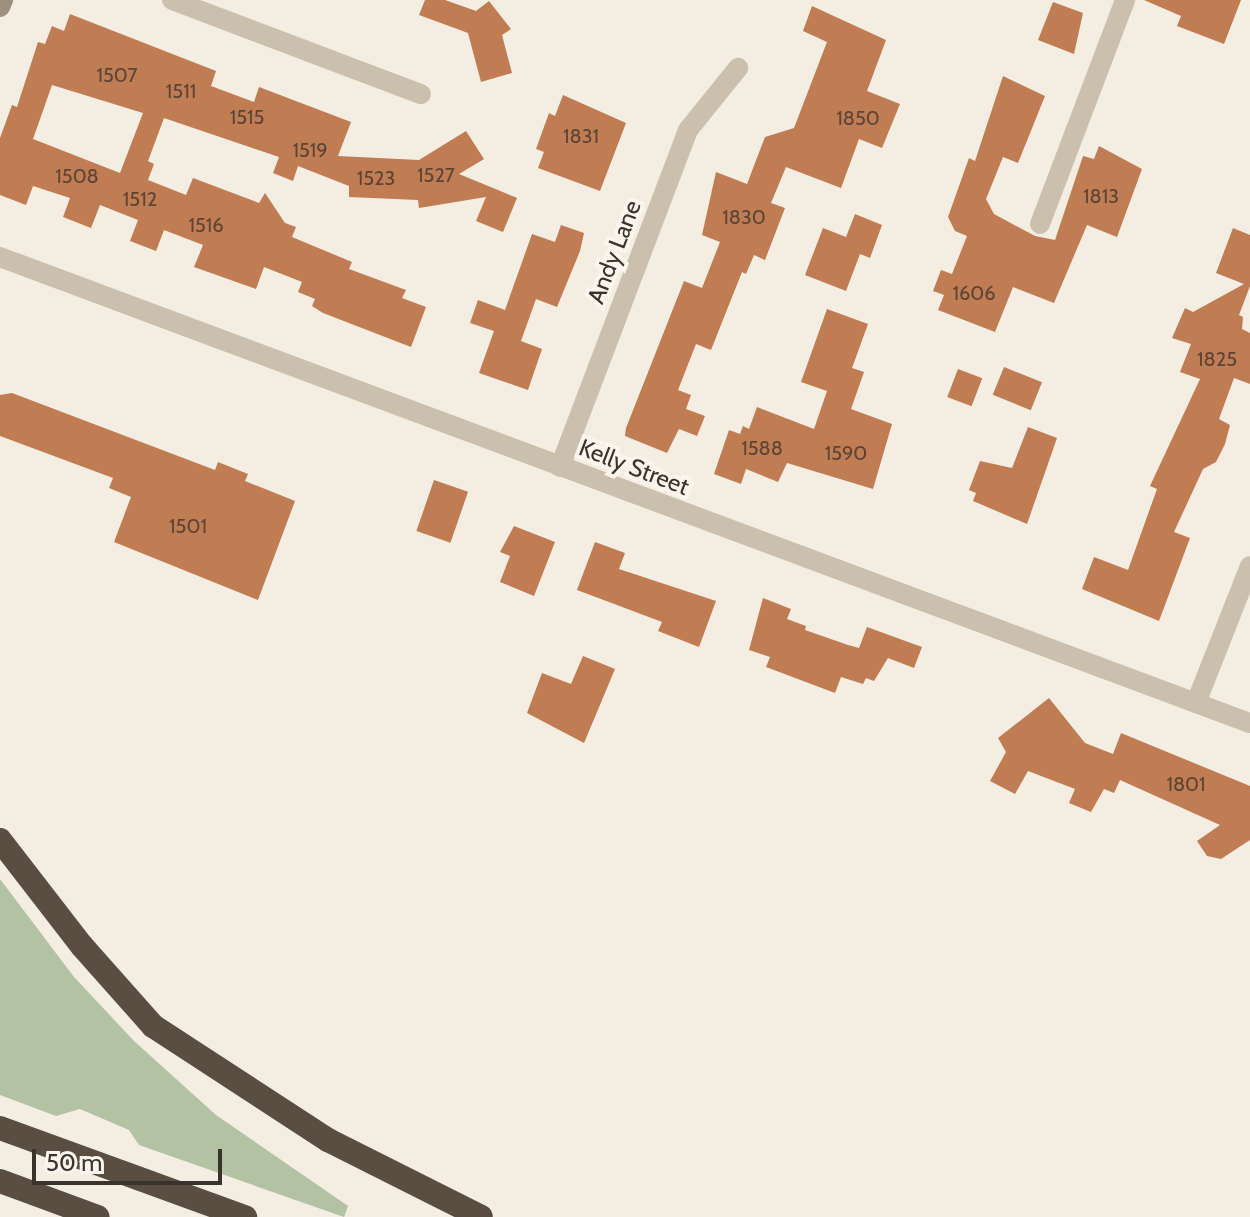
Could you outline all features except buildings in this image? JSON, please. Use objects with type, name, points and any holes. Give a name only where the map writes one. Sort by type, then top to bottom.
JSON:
[{"type":"highway","points":[[0,840],[82,946],[153,1026],[328,1140],[481,1217]]},
{"type":"highway","points":[[0,1128],[245,1217]]},
{"type":"highway","points":[[0,1181],[98,1217]]},
{"type":"street","points":[[0,7],[3,0]]},
{"type":"street","points":[[172,0],[421,94]]},
{"type":"street","points":[[1040,224],[1125,0]]},
{"type":"street","name":"Andy Lane","points":[[560,467],[688,130],[738,68]]},
{"type":"street","name":"Kelly Street","points":[[0,257],[1250,723]]},
{"type":"street","points":[[1196,703],[1250,566]]},
{"type":"green space","points":[[0,879],[74,977],[134,1041],[216,1115],[348,1206],[344,1217],[139,1145],[129,1130],[80,1109],[56,1116],[0,1095]]}]
